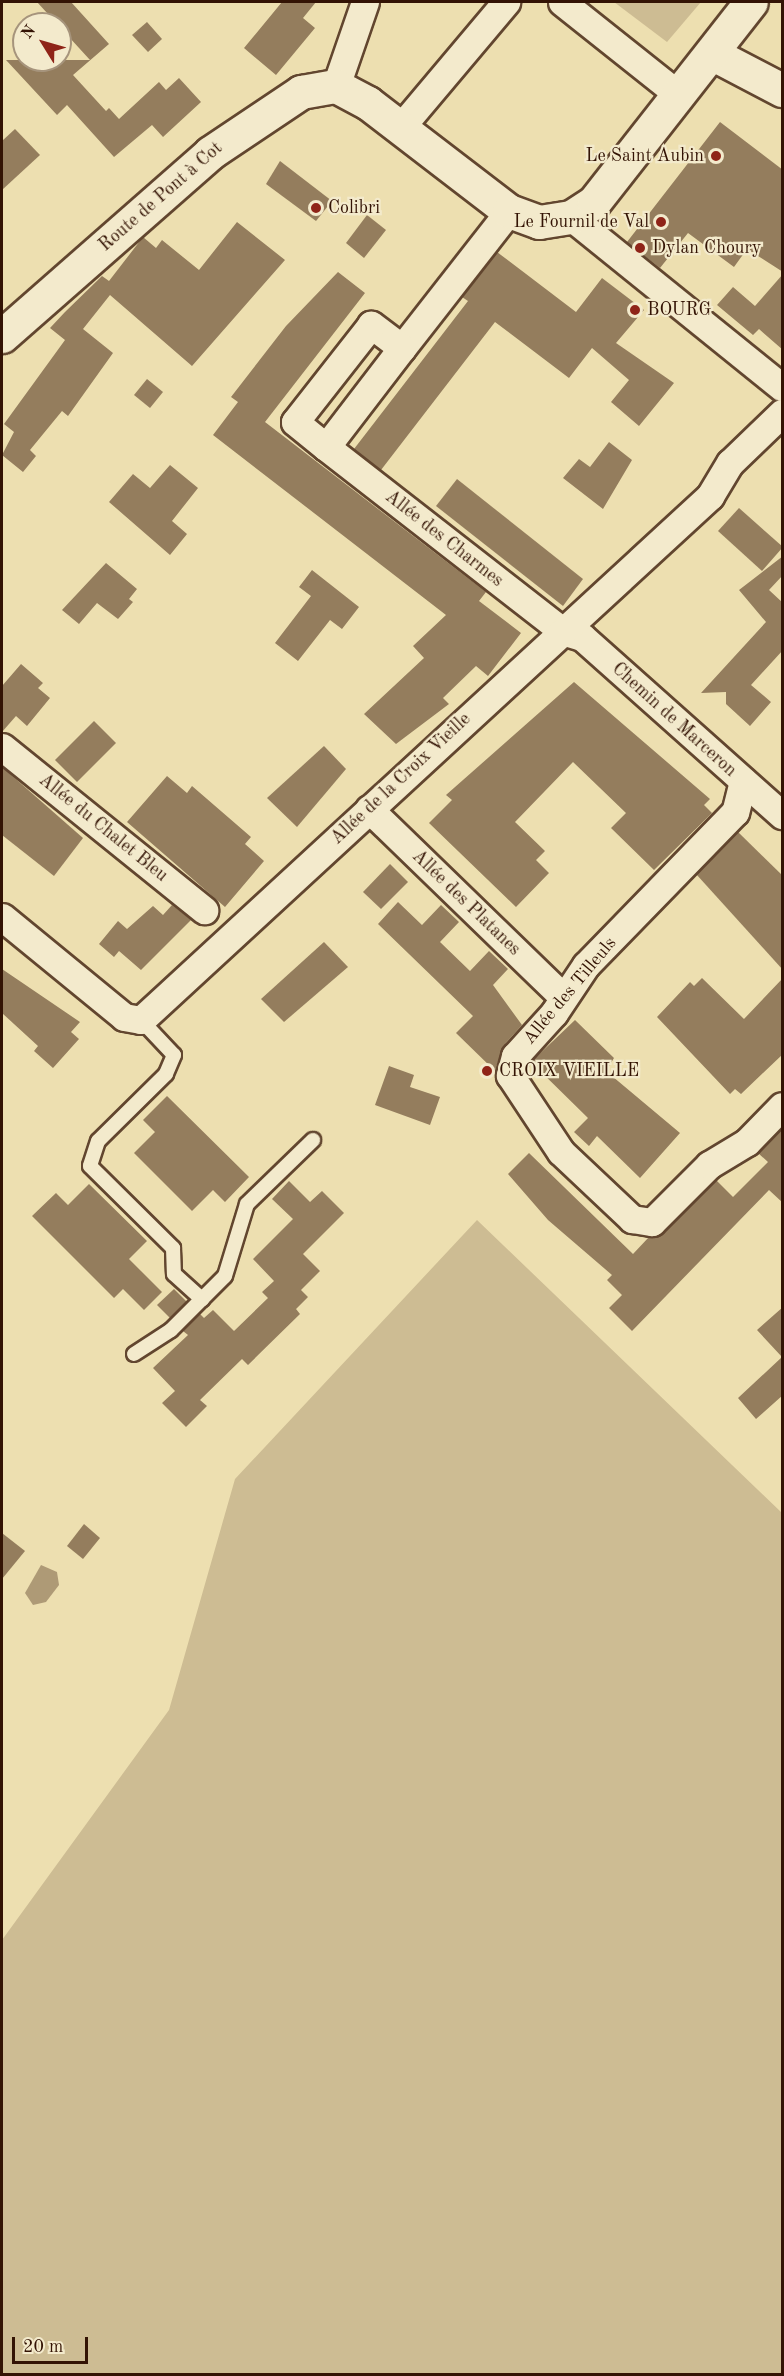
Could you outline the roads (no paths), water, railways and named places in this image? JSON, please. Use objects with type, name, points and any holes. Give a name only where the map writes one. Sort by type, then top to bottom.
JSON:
[{"type":"street","points":[[365,2],[336,86],[400,128],[509,211],[539,222],[571,218],[594,202],[713,54],[751,2]]},
{"type":"street","points":[[400,128],[506,2]]},
{"type":"street","points":[[562,2],[679,95]]},
{"type":"street","points":[[713,54],[783,90]]},
{"type":"street","name":"Route de Pont à Cot","points":[[2,336],[210,153],[284,100],[336,86]]},
{"type":"street","points":[[326,447],[509,211]]},
{"type":"street","points":[[571,218],[783,387]]},
{"type":"street","name":"Allée des Charmes","points":[[402,348],[371,325],[295,422],[562,631]]},
{"type":"street","name":"Allée de la Croix Vieille","points":[[141,1020],[710,496],[730,463],[783,413]]},
{"type":"street","name":"Chemin de Marceron","points":[[562,631],[582,637],[783,815]]},
{"type":"street","name":"Allée du Chalet Bleu","points":[[2,747],[204,910]]},
{"type":"street","name":"Allée des Tilleuls","points":[[743,781],[735,812],[586,965],[515,1056],[510,1075],[561,1152],[632,1219],[652,1222],[709,1165],[747,1142],[783,1106]]},
{"type":"street","name":"Allée des Platanes","points":[[369,809],[563,997]]},
{"type":"street","points":[[2,917],[124,1017],[141,1020]]},
{"type":"lane","points":[[141,1020],[174,1055],[165,1074],[98,1142],[90,1166],[172,1248],[174,1274],[202,1299]]},
{"type":"lane","points":[[134,1354],[171,1330],[225,1276],[247,1204],[313,1140]]},
{"type":"place","name":"Le Saint Aubin","points":[[716,156]]},
{"type":"place","name":"Colibri","points":[[316,208]]},
{"type":"place","name":"Le Fournil de Val","points":[[661,222]]},
{"type":"place","name":"Dylan Choury","points":[[640,248]]},
{"type":"place","name":"BOURG","points":[[635,310]]},
{"type":"place","name":"CROIX VIEILLE","points":[[487,1071]]}]
